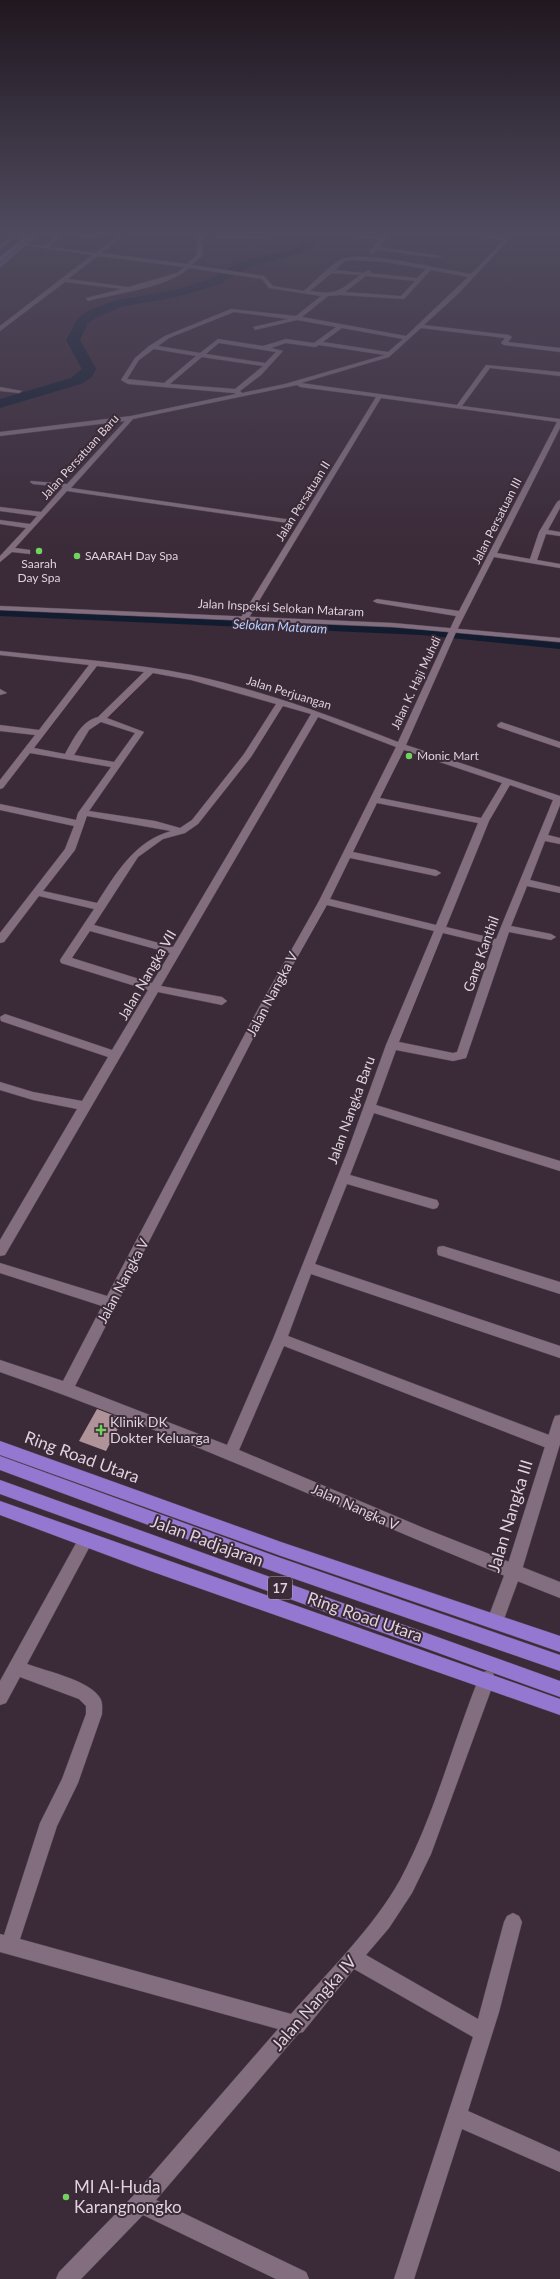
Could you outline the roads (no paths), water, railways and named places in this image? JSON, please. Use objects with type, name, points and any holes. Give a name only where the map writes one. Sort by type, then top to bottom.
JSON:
[{"type":"highway","name":"Ring Road Utara","points":[[0,1448],[281,1549],[560,1644]]},
{"type":"highway","name":"Jalan Padjajaran","points":[[0,1462],[274,1564],[560,1663]]},
{"type":"highway","name":"Jalan Padjajaran","points":[[0,1487],[560,1689]]},
{"type":"highway","name":"Ring Road Utara","points":[[0,1508],[85,1540],[487,1679],[560,1707]]},
{"type":"highway","points":[[274,1564],[281,1549]]},
{"type":"street","points":[[160,341],[137,359],[124,378],[124,381],[238,393],[259,374],[265,365],[280,351],[221,341]]},
{"type":"street","points":[[165,385],[218,341]]},
{"type":"street","points":[[263,348],[285,341]]},
{"type":"street","points":[[289,341],[315,345],[320,343],[390,354]]},
{"type":"street","name":"Jalan Persatuan Baru","points":[[0,560],[131,418],[238,393],[294,384],[383,358],[404,341]]},
{"type":"street","points":[[505,341],[504,343],[560,350]]},
{"type":"street","points":[[235,349],[240,344]]},
{"type":"street","points":[[151,347],[265,365]]},
{"type":"street","points":[[225,359],[230,354]]},
{"type":"street","points":[[459,406],[488,366],[560,374]]},
{"type":"street","points":[[294,384],[560,421]]},
{"type":"street","points":[[0,389],[19,391]]},
{"type":"street","name":"Jalan Persatuan II","points":[[244,619],[380,395]]},
{"type":"street","points":[[358,415],[368,416]]},
{"type":"street","points":[[0,434],[131,418]]},
{"type":"street","name":"Jalan Persatuan III","points":[[452,634],[560,421]]},
{"type":"street","points":[[33,482],[285,521]]},
{"type":"street","points":[[533,562],[543,532],[559,504]]},
{"type":"street","points":[[0,509],[42,514]]},
{"type":"street","points":[[0,522],[31,526]]},
{"type":"street","points":[[543,532],[560,534]]},
{"type":"street","points":[[10,549],[28,552]]},
{"type":"street","points":[[492,554],[560,566]]},
{"type":"street","points":[[377,601],[461,614]]},
{"type":"street","name":"Jalan Inspeksi Selokan Mataram","points":[[0,608],[393,625],[452,634],[560,640]]},
{"type":"street","name":"Jalan K. Haji Muhdi","points":[[401,746],[411,720],[452,634]]},
{"type":"street","name":"Jalan Perjuangan","points":[[0,653],[151,670],[192,678],[282,702],[316,713],[401,746],[559,798]]},
{"type":"street","points":[[0,786],[95,663]]},
{"type":"street","points":[[101,720],[151,670]]},
{"type":"street","points":[[222,1001],[155,988],[66,961],[65,959],[88,927],[100,906],[135,855],[160,837],[182,831],[195,822],[248,754],[282,702]]},
{"type":"street","name":"Jalan Nangka VII","points":[[0,1251],[316,713]]},
{"type":"street","points":[[0,940],[70,850],[83,813],[140,732],[101,720],[92,721],[68,757]]},
{"type":"street","points":[[501,725],[560,744]]},
{"type":"street","points":[[0,728],[40,733]]},
{"type":"street","name":"Jalan Nangka V","points":[[401,746],[324,900],[262,1011],[112,1303],[67,1387],[231,1454],[407,1530],[513,1573],[560,1590]]},
{"type":"street","points":[[28,750],[116,765]]},
{"type":"street","name":"Jalan Nangka Baru","points":[[231,1454],[280,1339],[343,1178],[392,1045],[484,821],[508,781]]},
{"type":"street","name":"Gang Kanthil","points":[[392,1045],[453,1057],[462,1055],[499,943],[559,798]]},
{"type":"street","points":[[374,800],[484,821]]},
{"type":"street","points":[[0,807],[79,824]]},
{"type":"street","points":[[83,813],[155,824],[182,831]]},
{"type":"street","points":[[542,837],[560,841]]},
{"type":"street","points":[[347,854],[436,873]]},
{"type":"street","points":[[524,882],[560,890]]},
{"type":"street","points":[[38,893],[100,906]]},
{"type":"street","points":[[324,900],[499,943]]},
{"type":"street","points":[[88,927],[176,951]]},
{"type":"street","points":[[505,928],[551,937]]},
{"type":"street","points":[[5,1018],[116,1055]]},
{"type":"street","points":[[0,1086],[32,1096],[86,1106]]},
{"type":"street","points":[[370,1107],[560,1166]]},
{"type":"street","points":[[343,1178],[433,1204]]},
{"type":"street","points":[[443,1251],[560,1288]]},
{"type":"street","points":[[307,1267],[560,1352]]},
{"type":"street","points":[[0,1268],[112,1303]]},
{"type":"street","points":[[280,1339],[552,1443]]},
{"type":"street","points":[[0,1366],[67,1387]]},
{"type":"street","name":"Jalan Nangka III","points":[[495,1621],[513,1573],[560,1421]]},
{"type":"street","points":[[0,1697],[85,1540]]},
{"type":"street","points":[[16,1668],[84,1693],[94,1703],[94,1714],[68,1783],[49,1823],[5,1944],[296,2024]]},
{"type":"street","name":"Jalan Nangka IV","points":[[66,2279],[140,2203],[383,1922],[398,1898],[424,1848],[487,1679]]},
{"type":"street","points":[[404,2279],[490,2012],[513,1922]]},
{"type":"street","points":[[353,1958],[483,2032]]},
{"type":"street","points":[[456,2116],[560,2162]]},
{"type":"street","points":[[140,2203],[299,2279]]},
{"type":"waterway","points":[[0,404],[76,381],[87,374],[89,369],[74,341]]},
{"type":"waterway","name":"Selokan Mataram","points":[[0,613],[421,632],[560,646]]},
{"type":"place","name":"Saarah Day Spa","points":[[39,551]]},
{"type":"place","name":"SAARAH Day Spa","points":[[77,556]]},
{"type":"place","name":"Monic Mart","points":[[409,756]]},
{"type":"place","name":"Klinik DK Dokter Keluarga","points":[[101,1430]]},
{"type":"place","name":"MI Al-Huda Karangnongko","points":[[66,2197]]}]
